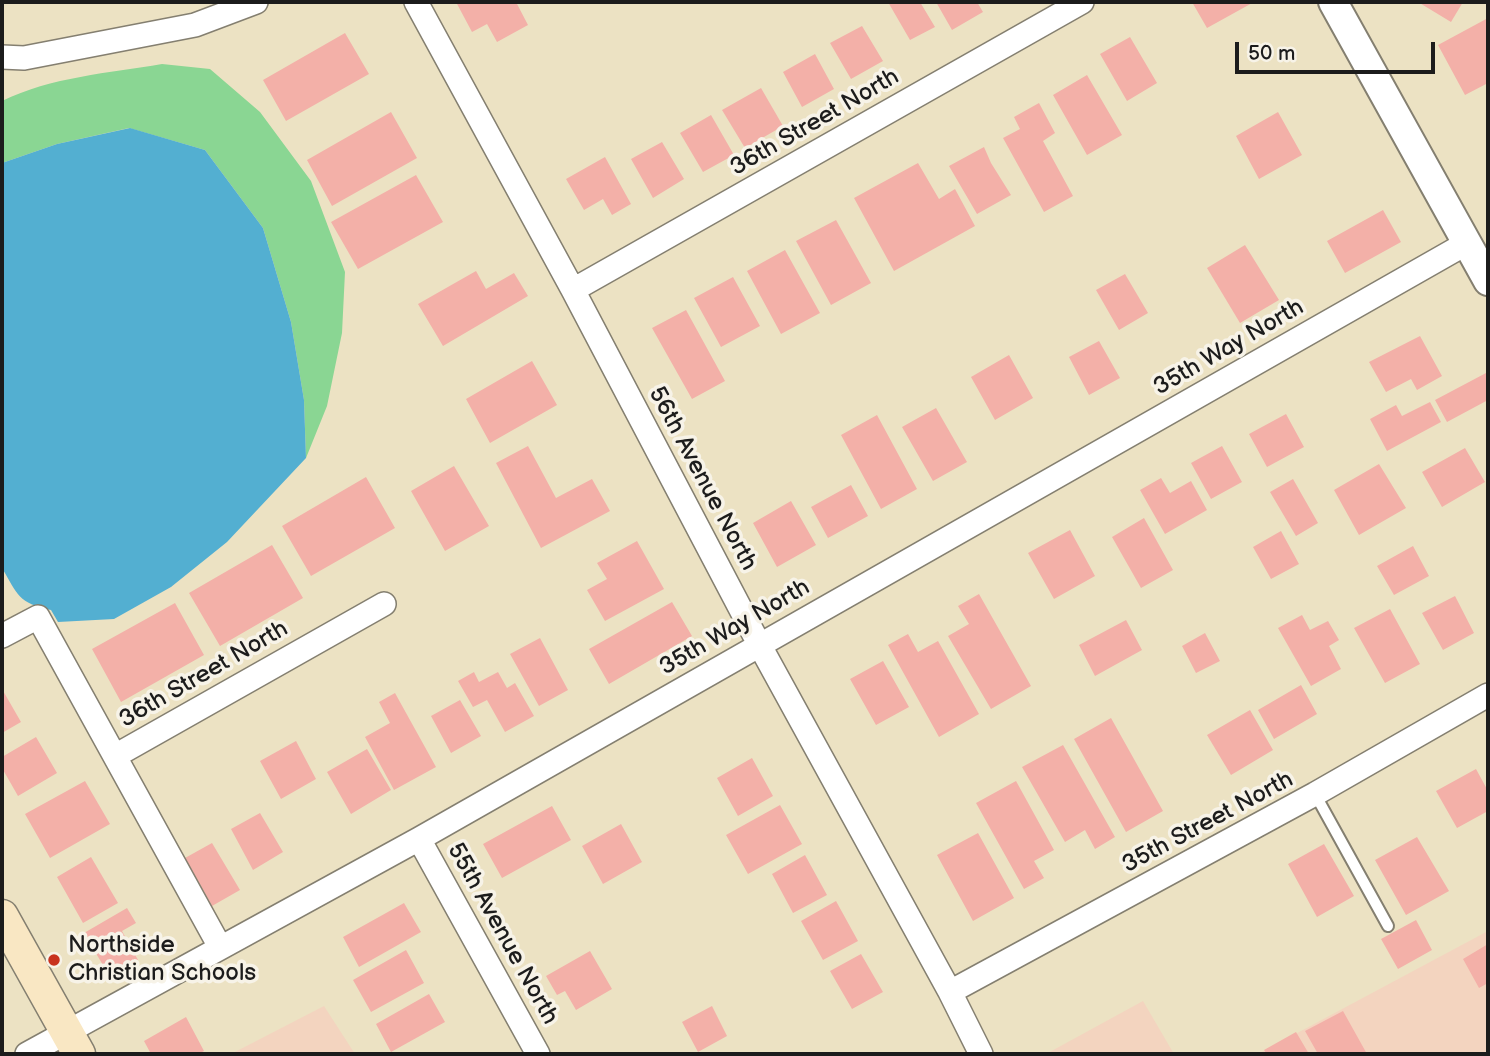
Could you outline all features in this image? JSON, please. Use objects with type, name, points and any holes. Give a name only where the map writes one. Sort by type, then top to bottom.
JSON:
[{"type":"main road","points":[[2,916],[73,1043]]},
{"type":"street","points":[[2,57],[24,58],[195,25],[256,2]]},
{"type":"street","name":"56th Avenue North","points":[[416,2],[981,1054]]},
{"type":"street","name":"36th Street North","points":[[573,290],[1082,2]]},
{"type":"street","points":[[1333,2],[1488,281]]},
{"type":"street","name":"35th Way North","points":[[27,1054],[73,1043],[220,947],[419,839],[1467,243]]},
{"type":"street","name":"36th Street North","points":[[2,636],[38,617],[115,756],[384,604]]},
{"type":"street","name":"35th Street North","points":[[950,992],[1315,794],[1488,695]]},
{"type":"street","points":[[115,756],[220,947]]},
{"type":"street","name":"55th Avenue North","points":[[419,839],[538,1054]]},
{"type":"lane","points":[[1315,794],[1388,926]]},
{"type":"shaded area","points":[[1488,931],[1488,1054],[1258,1054]]},
{"type":"shaded area","points":[[1143,1001],[1174,1054],[1046,1054]]},
{"type":"shaded area","points":[[324,1006],[355,1054],[231,1054]]},
{"type":"green space","points":[[162,64],[210,69],[260,112],[311,181],[345,272],[342,333],[327,406],[306,458],[304,400],[291,322],[263,228],[205,150],[129,128],[57,144],[2,163],[2,101],[60,81]]},
{"type":"water","points":[[130,128],[205,150],[263,228],[291,322],[304,400],[306,458],[227,542],[171,587],[114,619],[58,622],[51,610],[25,601],[2,568],[2,163],[57,144]]},
{"type":"building","points":[[456,2],[516,2],[528,25],[497,42],[487,24],[472,32]]},
{"type":"building","points":[[888,2],[920,2],[935,27],[910,40]]},
{"type":"building","points":[[936,2],[977,2],[983,12],[952,30]]},
{"type":"building","points":[[1192,2],[1254,2],[1207,28]]},
{"type":"building","points":[[1418,2],[1463,2],[1451,22]]},
{"type":"building","points":[[1488,18],[1488,83],[1465,95],[1438,45]]},
{"type":"building","points":[[862,26],[883,61],[851,79],[830,43]]},
{"type":"building","points":[[345,33],[369,74],[286,121],[263,80]]},
{"type":"building","points":[[1130,37],[1157,83],[1127,101],[1100,54]]},
{"type":"building","points":[[815,54],[834,89],[802,107],[783,72]]},
{"type":"building","points":[[1087,75],[1122,135],[1087,155],[1053,95]]},
{"type":"building","points":[[761,88],[783,126],[745,148],[722,110]]},
{"type":"building","points":[[1039,103],[1055,133],[1043,141],[1073,196],[1044,212],[1003,138],[1020,129],[1014,117]]},
{"type":"building","points":[[391,112],[417,158],[332,206],[307,160]]},
{"type":"building","points":[[1278,112],[1302,155],[1259,179],[1236,136]]},
{"type":"building","points":[[711,115],[734,155],[703,172],[680,133]]},
{"type":"building","points":[[662,142],[684,179],[653,198],[631,159]]},
{"type":"building","points":[[984,147],[1011,195],[977,214],[949,166]]},
{"type":"building","points":[[605,157],[631,204],[612,215],[603,199],[584,210],[566,179]]},
{"type":"building","points":[[918,163],[939,199],[955,189],[975,226],[894,271],[854,198]]},
{"type":"building","points":[[416,175],[443,222],[358,269],[331,222]]},
{"type":"building","points":[[1383,210],[1401,242],[1345,273],[1327,241]]},
{"type":"building","points":[[836,220],[871,283],[831,305],[796,241]]},
{"type":"building","points":[[1245,245],[1279,300],[1240,323],[1207,268]]},
{"type":"building","points":[[785,250],[820,313],[781,334],[747,271]]},
{"type":"building","points":[[476,271],[486,289],[514,273],[528,296],[443,346],[418,304]]},
{"type":"building","points":[[1125,274],[1148,313],[1119,330],[1096,290]]},
{"type":"building","points":[[733,277],[760,326],[721,347],[694,298]]},
{"type":"building","points":[[686,310],[725,381],[692,399],[652,328]]},
{"type":"building","points":[[1420,336],[1442,376],[1417,390],[1411,379],[1386,392],[1369,362]]},
{"type":"building","points":[[1099,341],[1120,378],[1089,395],[1069,357]]},
{"type":"building","points":[[1009,355],[1033,398],[995,420],[971,377]]},
{"type":"building","points":[[532,361],[557,405],[490,443],[466,399]]},
{"type":"building","points":[[1486,373],[1488,400],[1447,422],[1435,400]]},
{"type":"building","points":[[1430,402],[1441,422],[1387,451],[1370,419],[1396,405],[1402,416]]},
{"type":"building","points":[[936,408],[967,462],[933,481],[902,427]]},
{"type":"building","points":[[1286,414],[1304,447],[1267,467],[1249,434]]},
{"type":"building","points":[[877,415],[917,489],[881,509],[841,435]]},
{"type":"building","points":[[528,446],[556,498],[592,479],[610,511],[541,548],[496,463]]},
{"type":"building","points":[[1222,446],[1242,482],[1211,499],[1191,463]]},
{"type":"building","points":[[1465,448],[1485,482],[1442,507],[1422,472]]},
{"type":"building","points":[[1379,464],[1406,508],[1359,535],[1334,490]]},
{"type":"building","points":[[454,466],[489,526],[445,551],[411,491]]},
{"type":"building","points":[[366,477],[395,528],[311,576],[282,526]]},
{"type":"building","points":[[1161,478],[1170,493],[1191,481],[1207,510],[1165,534],[1140,490]]},
{"type":"building","points":[[1293,479],[1318,523],[1296,536],[1270,492]]},
{"type":"building","points":[[851,485],[868,516],[828,538],[811,507]]},
{"type":"building","points":[[791,501],[816,545],[777,567],[753,523]]},
{"type":"building","points":[[1144,518],[1173,570],[1141,588],[1112,537]]},
{"type":"building","points":[[1070,530],[1095,576],[1054,599],[1028,553]]},
{"type":"building","points":[[1281,531],[1299,564],[1271,579],[1253,547]]},
{"type":"building","points":[[637,541],[664,589],[605,621],[587,590],[607,579],[597,563]]},
{"type":"building","points":[[272,545],[303,598],[220,646],[189,593]]},
{"type":"building","points":[[1413,546],[1429,576],[1394,595],[1377,566]]},
{"type":"building","points":[[979,594],[1031,686],[991,709],[948,636],[969,624],[958,606]]},
{"type":"building","points":[[1455,596],[1474,633],[1443,650],[1422,613]]},
{"type":"building","points":[[672,602],[692,636],[609,684],[589,649]]},
{"type":"building","points":[[175,603],[204,655],[121,702],[92,649]]},
{"type":"building","points":[[1390,609],[1420,664],[1385,683],[1354,628]]},
{"type":"building","points":[[1302,615],[1310,630],[1328,621],[1339,640],[1329,646],[1341,669],[1311,686],[1278,628]]},
{"type":"building","points":[[1126,620],[1142,650],[1095,676],[1079,645]]},
{"type":"building","points":[[1205,633],[1220,661],[1196,673],[1182,646]]},
{"type":"building","points":[[908,634],[918,652],[938,641],[979,714],[939,737],[888,645]]},
{"type":"building","points":[[540,638],[568,690],[539,706],[510,654]]},
{"type":"building","points":[[883,661],[909,707],[876,725],[850,679]]},
{"type":"building","points":[[474,672],[479,682],[498,672],[507,688],[515,683],[534,716],[505,732],[487,700],[473,707],[458,681]]},
{"type":"building","points":[[1301,685],[1317,714],[1274,739],[1258,710]]},
{"type":"building","points":[[2,689],[21,722],[2,733]]},
{"type":"building","points":[[395,693],[436,767],[394,790],[365,737],[390,723],[379,702]]},
{"type":"building","points":[[460,700],[481,736],[451,753],[431,716]]},
{"type":"building","points":[[1250,710],[1273,750],[1231,775],[1207,735]]},
{"type":"building","points":[[1111,718],[1163,811],[1126,832],[1074,739]]},
{"type":"building","points":[[36,737],[57,773],[18,796],[2,768],[2,757]]},
{"type":"building","points":[[296,741],[316,779],[281,799],[260,761]]},
{"type":"building","points":[[1063,745],[1115,837],[1095,849],[1085,830],[1065,842],[1022,767]]},
{"type":"building","points":[[367,749],[391,790],[351,814],[327,772]]},
{"type":"building","points":[[752,758],[773,796],[738,816],[717,778]]},
{"type":"building","points":[[1476,769],[1488,791],[1488,811],[1457,828],[1436,791]]},
{"type":"building","points":[[85,781],[110,824],[50,858],[25,814]]},
{"type":"building","points":[[1016,781],[1054,850],[1034,861],[1044,878],[1024,889],[976,803]]},
{"type":"building","points":[[780,805],[802,844],[748,874],[726,835]]},
{"type":"building","points":[[552,806],[571,840],[502,878],[483,844]]},
{"type":"building","points":[[260,813],[283,852],[253,870],[231,829]]},
{"type":"building","points":[[621,824],[642,862],[603,884],[582,846]]},
{"type":"building","points":[[978,833],[1014,898],[973,921],[937,855]]},
{"type":"building","points":[[1417,837],[1449,891],[1406,915],[1375,860]]},
{"type":"building","points":[[212,843],[240,890],[212,906],[185,858]]},
{"type":"building","points":[[1324,844],[1354,896],[1317,917],[1288,864]]},
{"type":"building","points":[[805,855],[827,895],[793,913],[772,874]]},
{"type":"building","points":[[91,857],[118,903],[83,923],[57,877]]},
{"type":"building","points":[[836,901],[858,941],[823,960],[801,921]]},
{"type":"building","points":[[404,903],[421,932],[359,967],[343,937]]},
{"type":"building","points":[[127,908],[136,923],[122,931],[138,960],[110,977],[84,933]]},
{"type":"building","points":[[1416,920],[1432,950],[1398,969],[1381,939]]},
{"type":"building","points":[[1488,944],[1488,983],[1479,988],[1463,959]]},
{"type":"building","points":[[406,950],[424,983],[371,1012],[353,980]]},
{"type":"building","points":[[590,951],[612,989],[576,1010],[565,991],[557,995],[546,976]]},
{"type":"building","points":[[861,954],[883,992],[852,1009],[830,971]]},
{"type":"building","points":[[429,994],[445,1022],[391,1052],[376,1024]]},
{"type":"building","points":[[712,1006],[727,1036],[698,1052],[682,1022]]},
{"type":"building","points":[[1343,1011],[1367,1054],[1318,1054],[1305,1031]]},
{"type":"building","points":[[186,1017],[204,1051],[198,1054],[151,1054],[144,1041]]},
{"type":"building","points":[[1296,1032],[1309,1054],[1267,1054],[1264,1050]]},
{"type":"place","name":"Northside Christian Schools","points":[[54,960]]}]
